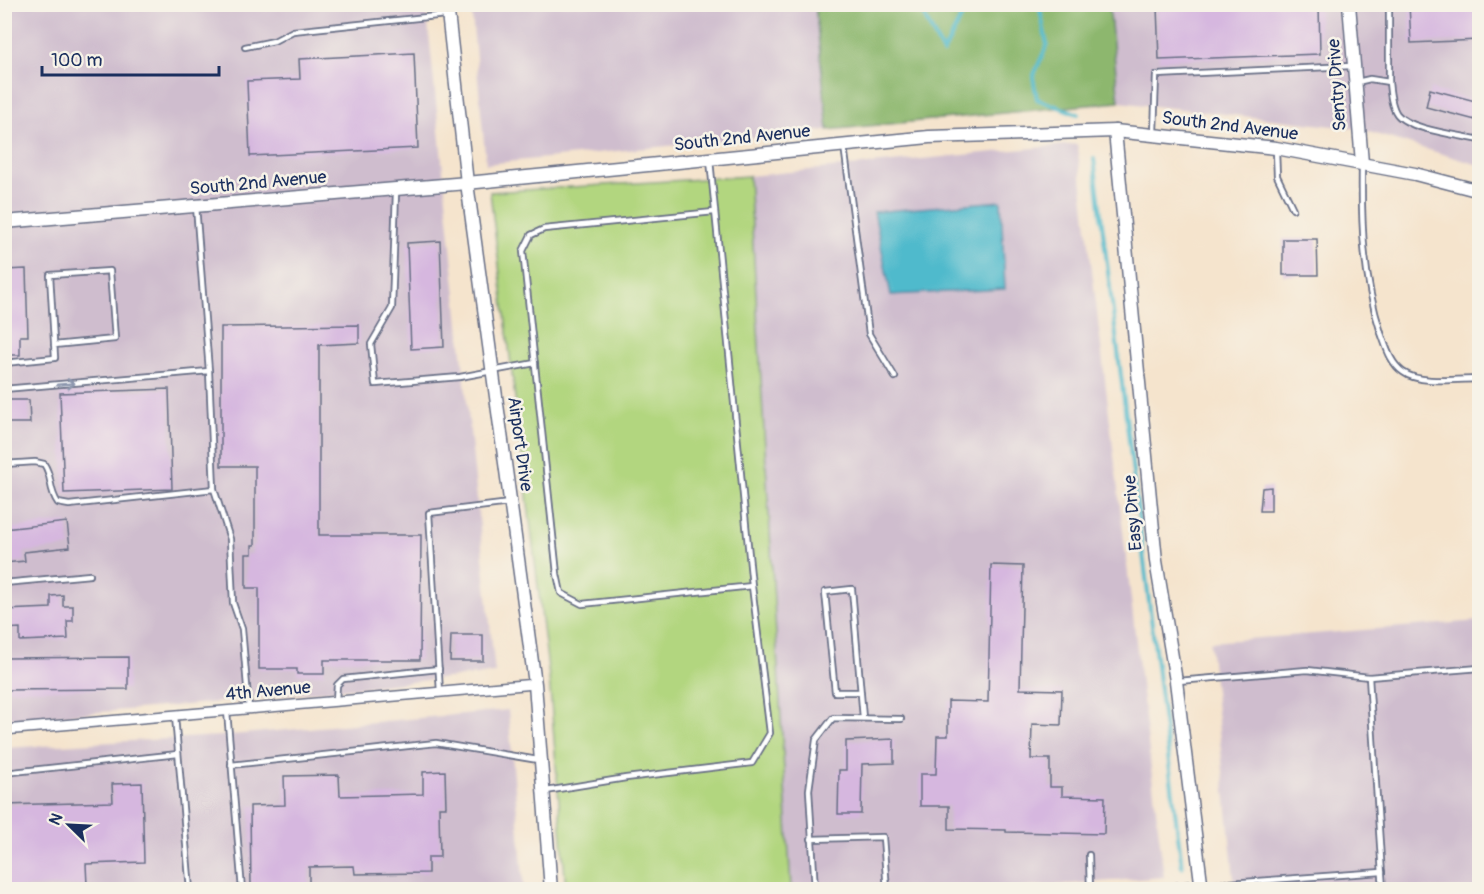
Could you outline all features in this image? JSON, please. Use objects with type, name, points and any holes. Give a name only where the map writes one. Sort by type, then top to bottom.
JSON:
[{"type":"street","name":"Sentry Drive","points":[[1349,4],[1362,163]]},
{"type":"street","name":"Airport Drive","points":[[448,10],[467,183],[534,684],[551,890]]},
{"type":"street","name":"South 2nd Avenue","points":[[4,222],[467,183],[929,137],[1115,130],[1276,148],[1414,174],[1479,191]]},
{"type":"street","name":"Easy Drive","points":[[1115,130],[1156,561],[1176,681],[1202,887]]},
{"type":"street","name":"4th Avenue","points":[[4,730],[534,684]]},
{"type":"street","points":[[1156,890],[1202,887]]},
{"type":"lane","points":[[1389,4],[1389,82],[1393,104],[1398,115],[1409,123],[1479,140]]},
{"type":"lane","points":[[245,47],[274,41],[293,31],[448,10]]},
{"type":"lane","points":[[1154,134],[1156,75],[1354,66]]},
{"type":"lane","points":[[1354,83],[1370,80],[1389,82]]},
{"type":"lane","points":[[844,146],[869,334],[895,377]]},
{"type":"lane","points":[[1276,148],[1277,176],[1293,209]]},
{"type":"lane","points":[[543,791],[626,778],[752,763],[770,733],[752,586],[710,159]]},
{"type":"lane","points":[[1362,163],[1361,213],[1364,258],[1373,310],[1389,354],[1403,372],[1424,380],[1479,379]]},
{"type":"lane","points":[[396,189],[392,308],[371,344],[375,384],[460,377],[535,363]]},
{"type":"lane","points":[[196,206],[214,489],[230,539],[233,603],[242,629],[249,709]]},
{"type":"lane","points":[[714,212],[544,229],[531,235],[523,251],[557,574],[561,593],[582,604],[752,586]]},
{"type":"lane","points":[[4,363],[55,358],[54,345],[50,275],[110,271],[115,339],[54,345]]},
{"type":"lane","points":[[6,389],[208,371]]},
{"type":"lane","points":[[4,464],[35,462],[44,464],[49,472],[51,494],[57,503],[69,506],[214,489]]},
{"type":"lane","points":[[440,692],[429,513],[510,502]]},
{"type":"lane","points":[[4,583],[90,575]]},
{"type":"lane","points":[[861,692],[835,692],[825,592],[852,589],[861,692],[863,718]]},
{"type":"lane","points":[[1176,681],[1307,670],[1369,677],[1479,668]]},
{"type":"lane","points":[[336,701],[337,685],[343,679],[439,669]]},
{"type":"lane","points":[[1369,677],[1383,890]]},
{"type":"lane","points":[[227,711],[242,890]]},
{"type":"lane","points":[[175,715],[189,890]]},
{"type":"lane","points":[[815,890],[809,790],[816,740],[832,718],[901,719]]},
{"type":"lane","points":[[231,765],[436,743],[541,760]]},
{"type":"lane","points":[[4,773],[178,754]]},
{"type":"lane","points":[[811,839],[883,837],[887,890]]},
{"type":"lane","points":[[1089,855],[1090,890]]},
{"type":"lane","points":[[1202,887],[1382,872]]},
{"type":"shaded area","points":[[5,5],[426,5],[495,673],[210,703],[5,720]]},
{"type":"shaded area","points":[[471,5],[815,5],[828,130],[486,164]]},
{"type":"shaded area","points":[[1109,5],[1479,5],[1479,165],[1359,129],[1119,102]]},
{"type":"shaded area","points":[[1077,144],[1164,877],[991,890],[791,889],[749,176]]},
{"type":"shaded area","points":[[1479,621],[1479,889],[1235,889],[1210,642]]},
{"type":"shaded area","points":[[508,710],[524,889],[5,890],[5,748],[220,736]]},
{"type":"green space","points":[[815,5],[1109,5],[1119,102],[828,130]]},
{"type":"green space","points":[[749,176],[791,889],[566,889],[549,677],[490,192]]},
{"type":"water","points":[[1001,201],[1005,289],[891,295],[874,212]]},
{"type":"building","points":[[1213,4],[1319,4],[1320,54],[1159,60],[1157,7]]},
{"type":"building","points":[[1409,4],[1479,4],[1479,40],[1411,43]]},
{"type":"building","points":[[414,53],[418,148],[250,156],[247,81],[300,79],[299,59]]},
{"type":"building","points":[[1430,89],[1479,102],[1479,121],[1426,107]]},
{"type":"building","points":[[1283,239],[1317,239],[1318,275],[1283,275]]},
{"type":"building","points":[[440,241],[444,347],[411,349],[407,243]]},
{"type":"building","points":[[26,269],[28,336],[20,336],[20,355],[4,355],[4,270]]},
{"type":"building","points":[[359,325],[359,343],[319,345],[319,535],[421,535],[420,660],[324,660],[324,674],[297,674],[297,669],[259,669],[259,588],[246,588],[246,554],[252,554],[252,545],[255,545],[255,466],[221,466],[221,327]]},
{"type":"building","points":[[169,389],[172,489],[64,493],[60,393]]},
{"type":"building","points":[[4,400],[29,400],[30,423],[4,423]]},
{"type":"building","points":[[1271,487],[1271,511],[1260,511],[1262,488]]},
{"type":"building","points":[[67,522],[70,547],[24,552],[25,561],[4,563],[4,529]]},
{"type":"building","points":[[991,565],[1023,566],[1020,689],[1062,690],[1061,725],[1032,724],[1031,759],[1050,759],[1050,787],[1062,787],[1062,796],[1105,797],[1104,834],[949,829],[949,806],[920,806],[920,774],[936,774],[937,736],[948,736],[948,701],[988,702]]},
{"type":"building","points":[[63,595],[63,606],[73,606],[73,621],[67,621],[68,639],[20,641],[20,628],[4,629],[4,610],[51,608],[51,596]]},
{"type":"building","points":[[451,635],[483,635],[483,661],[450,661]]},
{"type":"building","points":[[128,657],[128,689],[4,690],[4,658]]},
{"type":"building","points":[[894,739],[894,763],[862,764],[861,814],[838,814],[839,770],[846,770],[846,741]]},
{"type":"building","points":[[445,771],[446,807],[439,807],[440,857],[428,857],[428,873],[355,874],[354,866],[309,867],[309,890],[251,890],[250,806],[285,805],[284,776],[339,775],[340,796],[423,794],[423,772]]},
{"type":"building","points":[[142,783],[144,862],[86,864],[87,885],[4,888],[4,805],[113,802],[112,784]]},
{"type":"waterway","points":[[918,4],[943,53],[968,4]]},
{"type":"waterway","points":[[1039,4],[1047,45],[1033,77],[1037,99],[1078,114]]},
{"type":"waterway","points":[[1094,159],[1182,867]]}]
